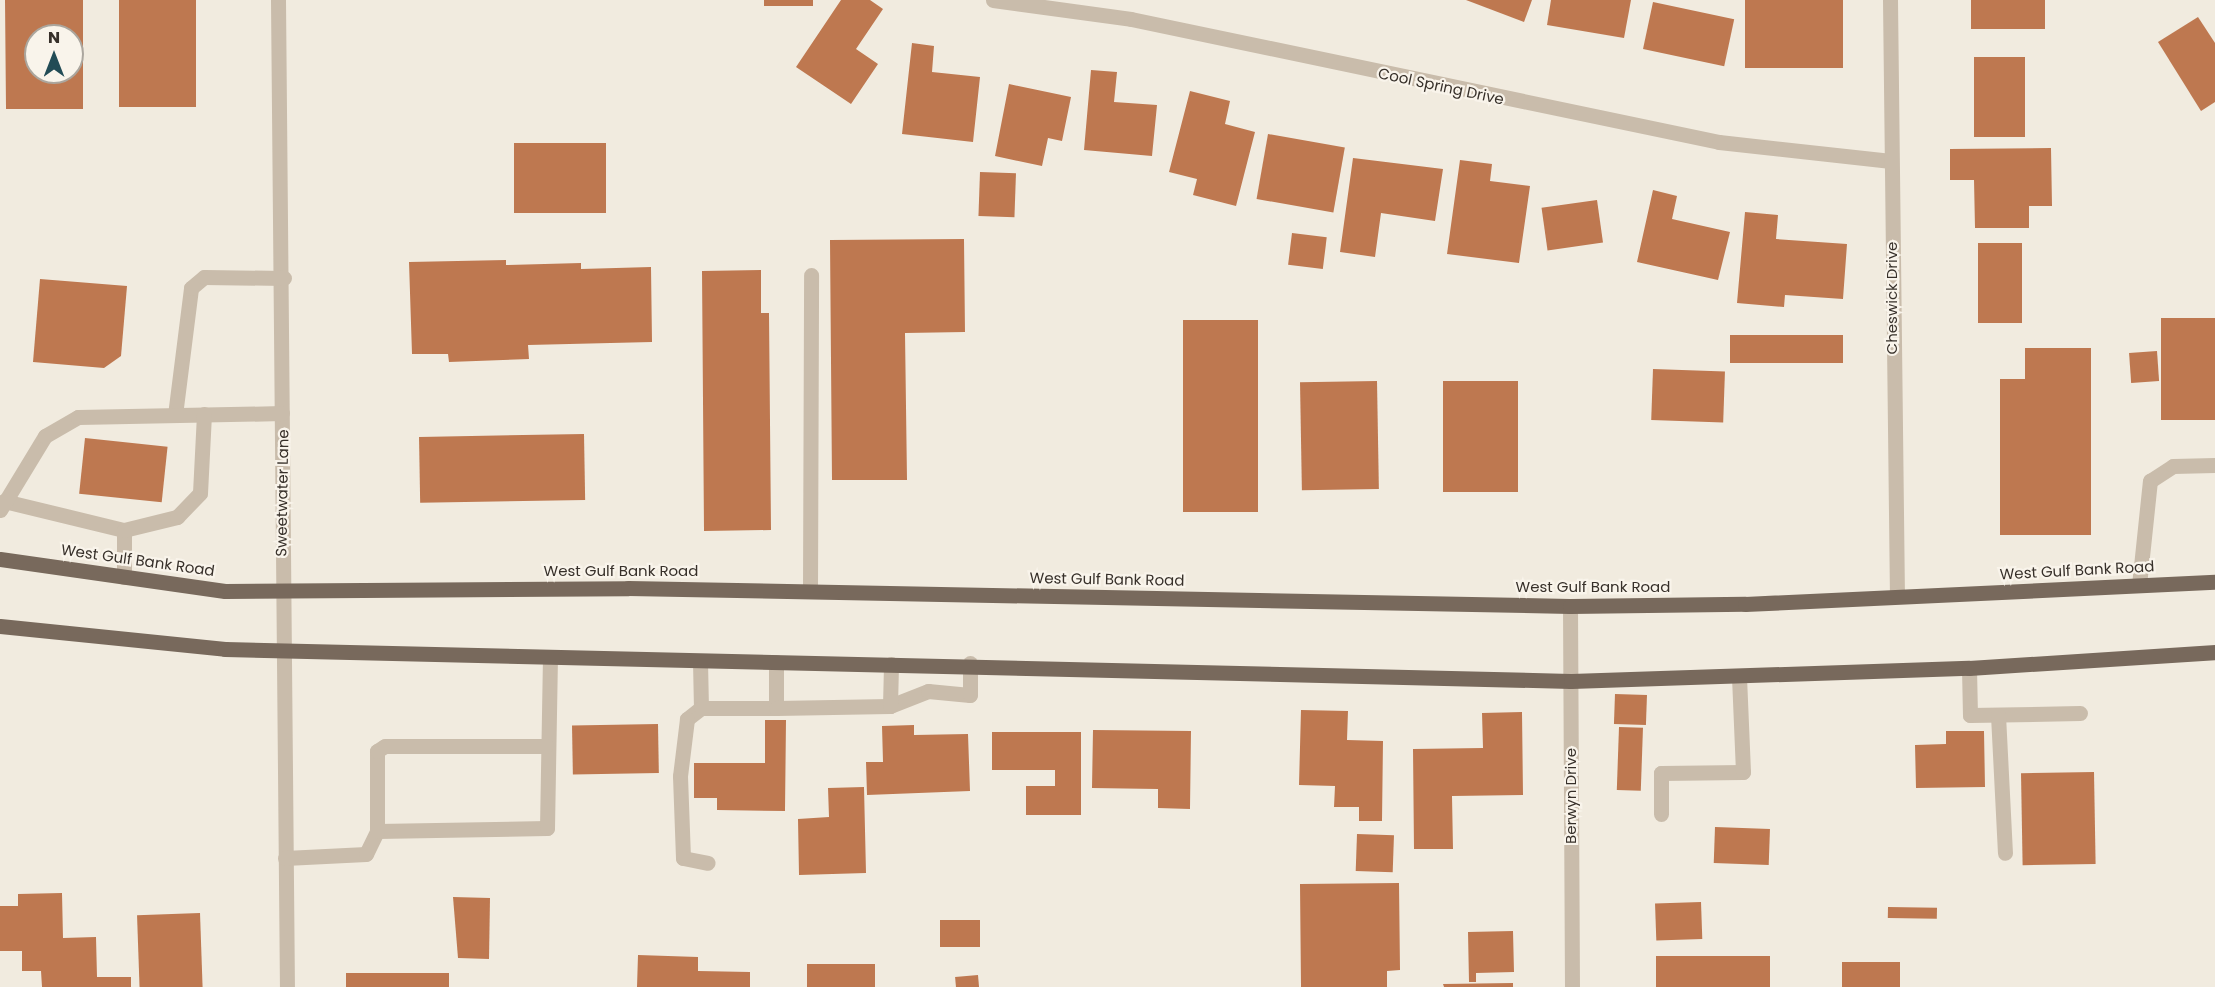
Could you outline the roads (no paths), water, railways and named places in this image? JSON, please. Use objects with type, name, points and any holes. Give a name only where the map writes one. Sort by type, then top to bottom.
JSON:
[{"type":"main road","name":"West Gulf Bank Road","points":[[0,559],[124,577],[281,592],[810,590],[1570,606],[1897,596],[2215,582]]},
{"type":"main road","points":[[0,626],[225,649],[550,659],[970,663],[1571,681],[1739,678],[1969,668],[2215,652]]},
{"type":"street","name":"Sweetwater Lane","points":[[278,0],[284,278],[281,650],[287,987]]},
{"type":"street","name":"Cool Spring Drive","points":[[993,0],[1131,19],[1719,142],[1891,161]]},
{"type":"street","name":"Cheswick Drive","points":[[1890,0],[1897,596]]},
{"type":"street","points":[[810,590],[811,275]]},
{"type":"street","points":[[175,415],[190,288],[204,277],[284,278]]},
{"type":"street","points":[[204,414],[200,493],[177,517],[124,530],[2,506],[45,436],[78,417],[204,414],[282,413]]},
{"type":"street","points":[[2139,585],[2150,481],[2173,466],[2215,465]]},
{"type":"street","points":[[124,530],[124,577]]},
{"type":"street","name":"Berwyn Drive","points":[[1570,606],[1572,987]]},
{"type":"street","points":[[377,831],[547,828],[546,746],[550,659]]},
{"type":"street","points":[[700,661],[701,708]]},
{"type":"street","points":[[776,662],[776,708]]},
{"type":"street","points":[[708,863],[683,858],[680,776],[685,731],[687,719],[701,708],[890,706],[928,691],[970,695],[970,663]]},
{"type":"street","points":[[890,706],[891,664]]},
{"type":"street","points":[[1969,668],[1970,716],[2080,713]]},
{"type":"street","points":[[1661,814],[1661,773],[1743,772],[1739,678]]},
{"type":"street","points":[[1998,715],[2005,853]]},
{"type":"street","points":[[285,858],[358,858],[377,831],[377,751],[385,746],[546,746]]}]
